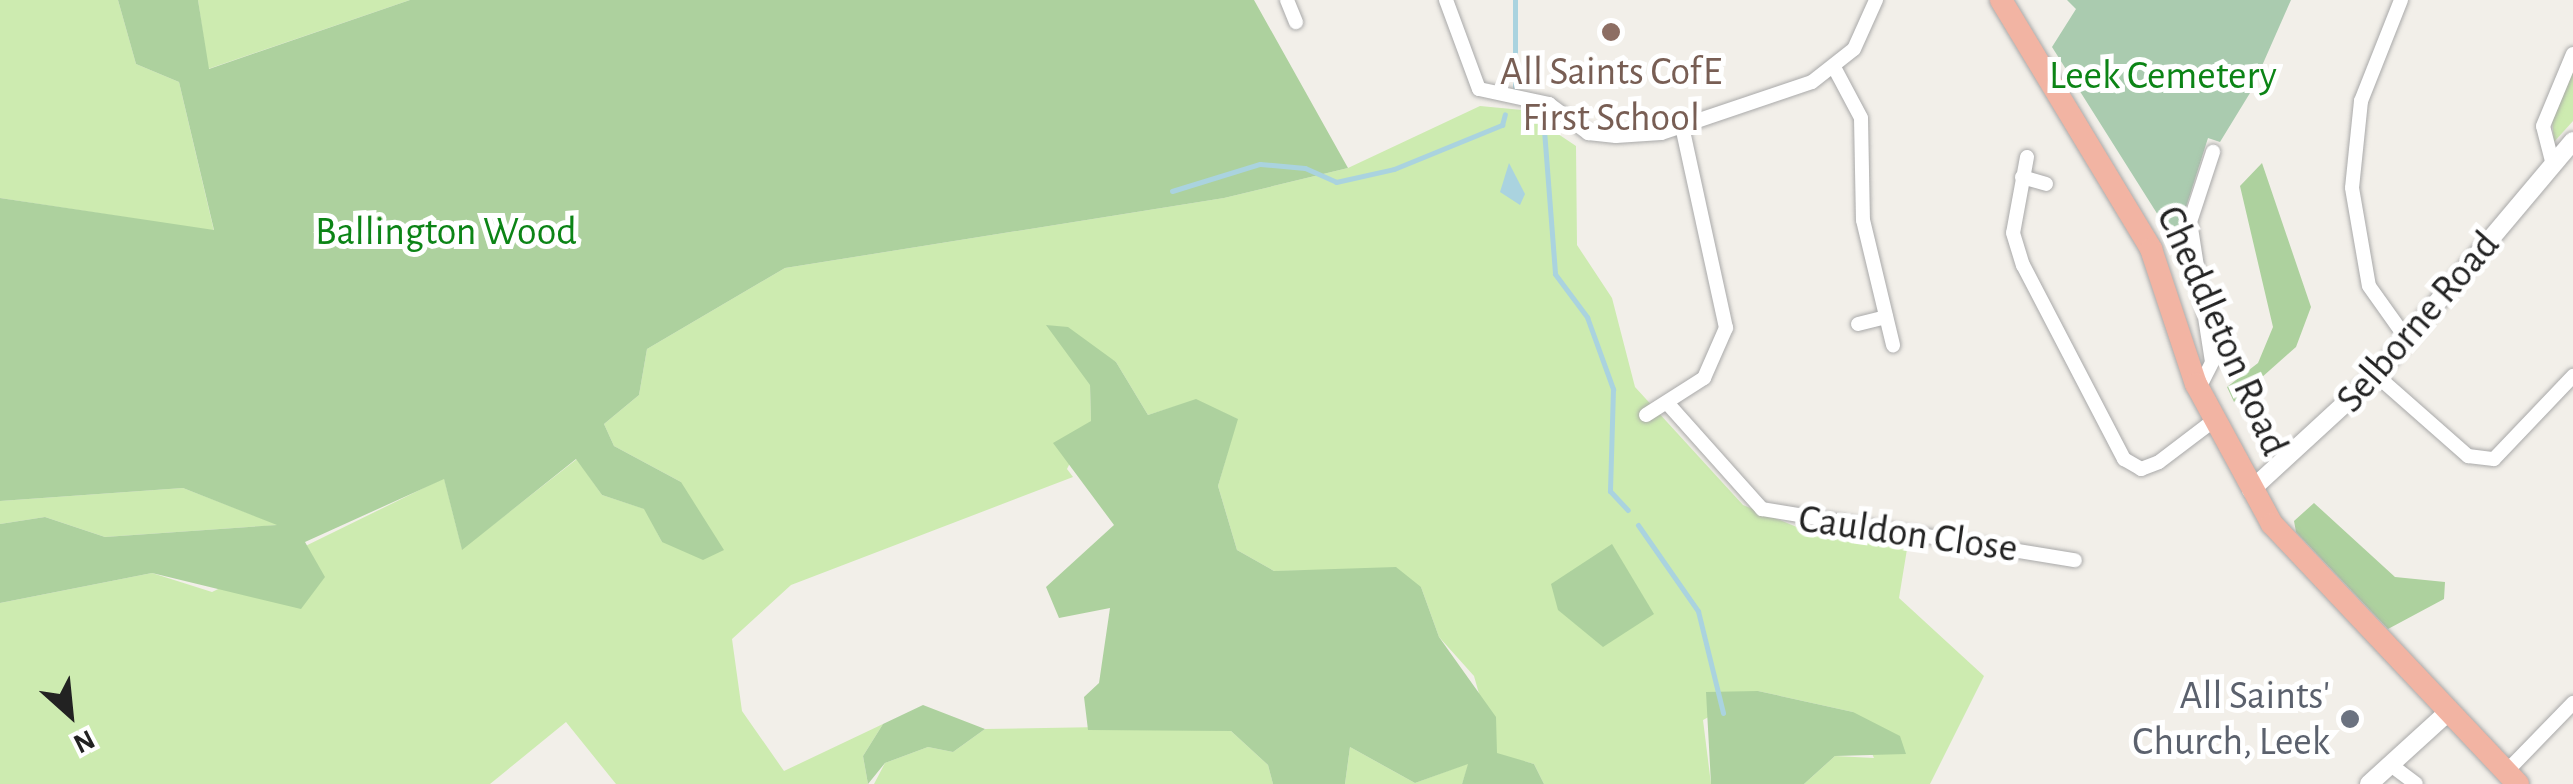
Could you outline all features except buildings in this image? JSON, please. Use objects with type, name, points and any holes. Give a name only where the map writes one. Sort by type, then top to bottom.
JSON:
[{"type":"highway","name":"Cheddleton Road","points":[[2001,0],[2151,249],[2198,390],[2251,490],[2298,557],[2512,778]]},
{"type":"street","points":[[1446,0],[1470,76],[1493,98],[1549,104],[1588,132],[1682,126],[1835,70],[1876,0]]},
{"type":"street","points":[[2401,0],[2361,101],[2352,188],[2369,286],[2406,338]]},
{"type":"street","points":[[1295,2],[1296,22]]},
{"type":"street","points":[[2552,165],[2543,126],[2573,54]]},
{"type":"street","points":[[1835,70],[1861,118],[1860,199],[1893,344]]},
{"type":"street","points":[[1646,415],[1668,405],[1713,367],[1726,328],[1682,126]]},
{"type":"street","name":"Selborne Road","points":[[2251,490],[2313,442],[2376,374],[2573,142]]},
{"type":"street","points":[[2198,390],[2212,362],[2190,222],[2213,152]]},
{"type":"street","points":[[2028,157],[2013,233],[2023,265],[2124,460],[2141,469],[2159,462],[2213,421]]},
{"type":"street","points":[[2022,176],[2046,184]]},
{"type":"street","points":[[1858,324],[1886,317]]},
{"type":"street","points":[[2376,374],[2468,456],[2485,459],[2505,453],[2573,376]]},
{"type":"street","name":"Cauldon Close","points":[[1668,405],[1762,510],[2075,560]]},
{"type":"street","points":[[2512,778],[2573,703]]},
{"type":"street","points":[[2369,784],[2446,714]]},
{"type":"street","points":[[2390,765],[2416,784]]},
{"type":"green space","points":[[0,0],[118,0],[136,64],[179,82],[214,231],[0,198]]},
{"type":"green space","name":"Ballington Wood","points":[[118,0],[198,0],[209,69],[410,0],[1254,0],[1348,168],[1224,198],[785,268],[647,349],[639,395],[604,424],[614,446],[681,482],[724,550],[703,560],[662,542],[644,509],[602,495],[576,459],[462,550],[444,479],[305,542],[325,577],[301,609],[152,573],[0,603],[0,524],[45,517],[105,537],[277,525],[183,488],[0,501],[0,198],[214,230],[179,82],[136,64]]},
{"type":"green space","points":[[198,0],[410,0],[208,69]]},
{"type":"green space","name":"Leek Cemetery","points":[[2067,0],[2291,0],[2250,93],[2220,142],[2208,138],[2175,242],[2052,47],[2076,9]]},
{"type":"green space","points":[[2573,65],[2573,121],[2554,142],[2552,120]]},
{"type":"green space","points":[[1480,106],[1522,110],[1576,146],[1577,245],[1612,298],[1635,387],[1743,505],[1809,532],[1908,543],[1899,598],[1984,676],[1930,784],[1804,784],[1835,756],[1874,758],[1853,712],[1758,691],[1703,720],[1711,784],[1544,784],[1534,764],[1496,754],[1474,676],[1439,637],[1421,587],[1359,570],[1274,571],[1237,550],[1218,486],[1237,419],[1196,400],[1148,415],[1116,362],[1048,325],[1090,384],[1091,421],[1067,469],[1073,477],[791,585],[732,639],[742,711],[784,771],[883,724],[863,756],[868,784],[616,784],[566,722],[490,784],[0,784],[0,603],[152,573],[212,592],[444,478],[462,549],[577,459],[602,495],[645,509],[662,542],[681,482],[614,446],[604,424],[639,395],[647,349],[785,268],[1224,198],[1348,168]]},
{"type":"green space","points":[[2262,163],[2311,307],[2296,347],[2234,402],[2227,387],[2258,363],[2273,327],[2240,186]]},
{"type":"green space","points":[[1046,325],[1068,327],[1116,362],[1148,415],[1196,399],[1238,419],[1218,486],[1237,550],[1274,571],[1396,567],[1421,587],[1439,637],[1496,717],[1497,753],[1534,764],[1544,784],[1462,784],[1468,764],[1415,783],[1350,747],[1345,784],[1273,784],[1268,765],[1231,731],[1088,730],[1084,697],[1099,683],[1110,608],[1059,618],[1046,587],[1114,525],[1053,443],[1091,421],[1090,385]]},
{"type":"green space","points":[[183,488],[279,525],[105,537],[45,517],[0,524],[0,501]]},
{"type":"green space","points":[[2314,503],[2395,577],[2445,582],[2444,599],[2388,629],[2296,532],[2294,521]]},
{"type":"green space","points":[[1612,544],[1654,614],[1603,647],[1558,610],[1551,584]]},
{"type":"green space","points":[[1758,691],[1853,712],[1900,736],[1906,754],[1835,756],[1804,784],[1711,784],[1706,692]]},
{"type":"green space","points":[[923,705],[985,729],[953,752],[928,747],[885,763],[868,784],[863,756],[883,724]]},
{"type":"green space","points":[[1160,726],[1231,731],[1268,765],[1273,784],[874,784],[885,763],[928,747],[953,752],[985,729]]},
{"type":"green space","points":[[1350,747],[1415,783],[1469,763],[1462,784],[1345,784]]},
{"type":"water","points":[[1509,163],[1525,194],[1520,205],[1500,192]]},
{"type":"waterway","points":[[1515,0],[1515,87]]},
{"type":"waterway","points":[[1172,191],[1260,164],[1305,168],[1336,182],[1394,169],[1502,125],[1505,114]]},
{"type":"waterway","points":[[1543,117],[1555,274],[1587,317],[1613,389],[1610,491],[1628,510]]},
{"type":"waterway","points":[[1638,525],[1698,611],[1723,713]]},
{"type":"place","name":"All Saints CofE First School","points":[[1611,32]]},
{"type":"place","name":"All Saints' Church, Leek","points":[[2350,719]]}]
